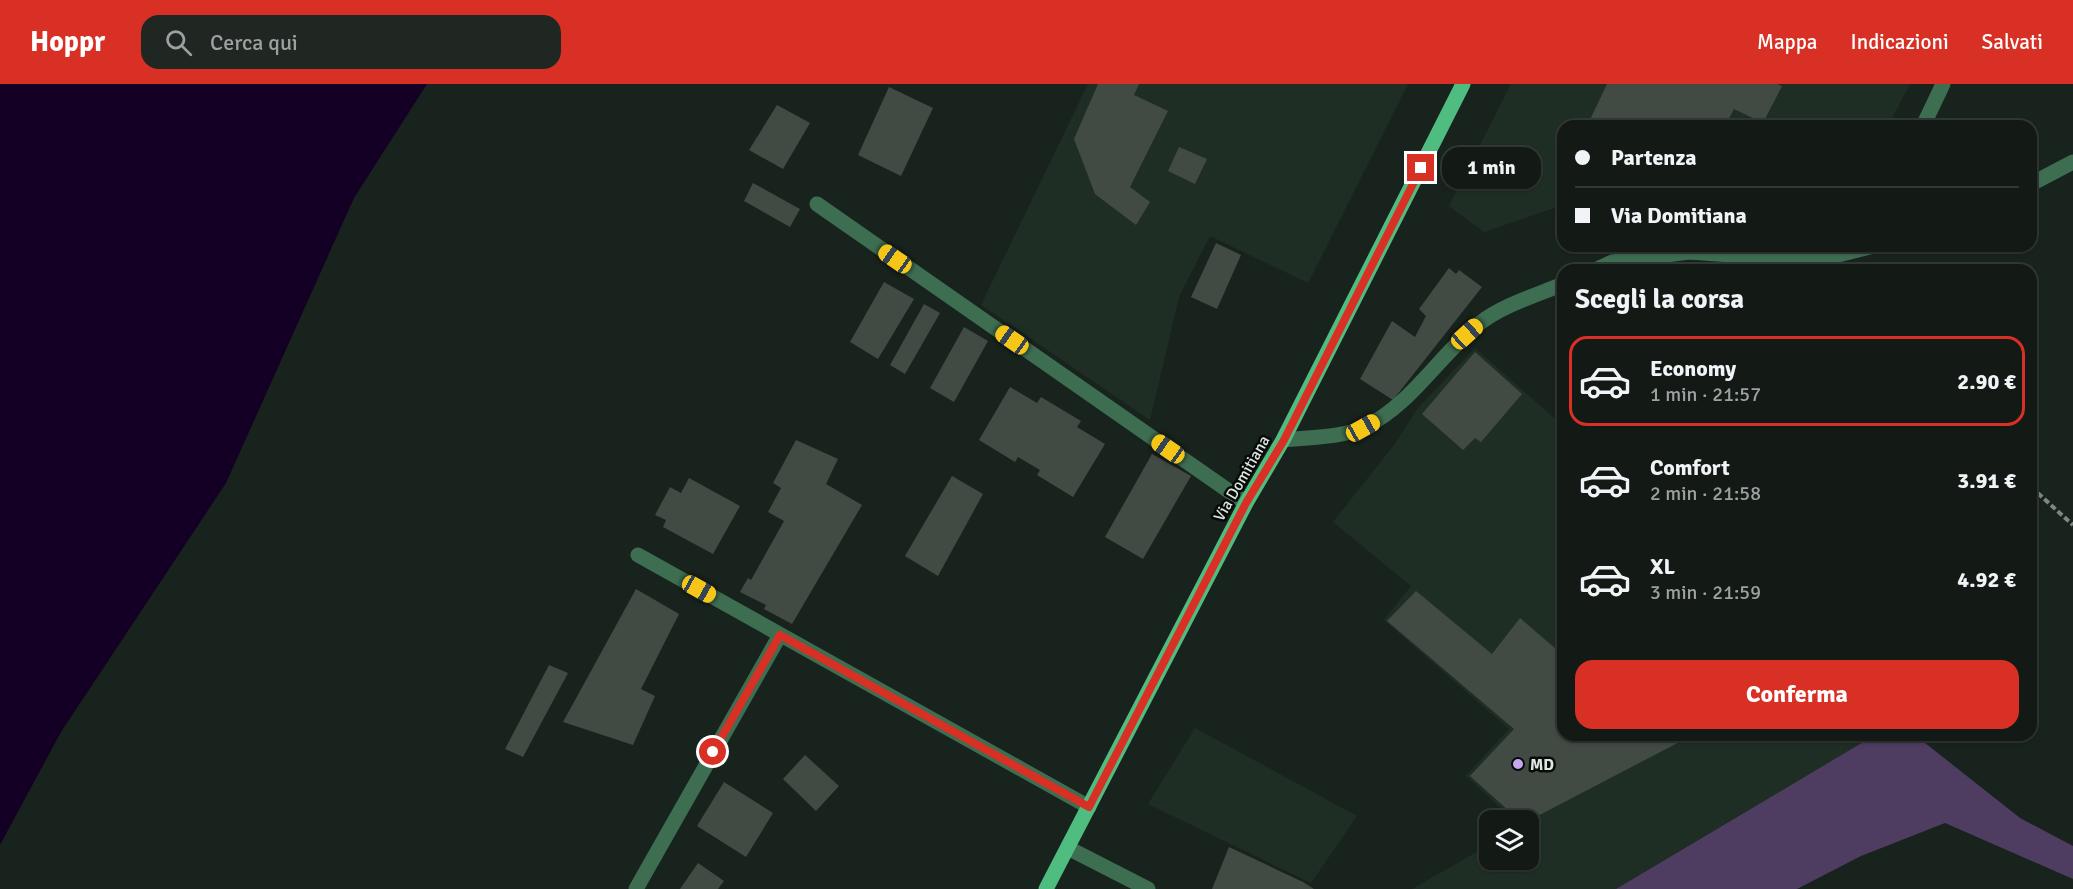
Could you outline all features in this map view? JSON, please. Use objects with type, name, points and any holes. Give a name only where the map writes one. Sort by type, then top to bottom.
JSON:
[{"type":"main road","name":"Via Domitiana","points":[[1047,889],[1246,503],[1284,440],[1463,84]]},
{"type":"street","points":[[1926,120],[1943,84]]},
{"type":"street","points":[[2037,181],[2073,162]]},
{"type":"street","points":[[817,204],[1246,503]]},
{"type":"street","points":[[1608,264],[1689,252],[1814,261],[1849,252]]},
{"type":"street","points":[[1284,440],[1340,434],[1363,428],[1382,418],[1439,360],[1482,321],[1557,287]]},
{"type":"street","points":[[638,555],[1089,807]]},
{"type":"street","points":[[636,889],[780,635]]},
{"type":"street","points":[[1068,848],[1148,889]]},
{"type":"path","points":[[2037,492],[2073,525]]},
{"type":"shaded area","points":[[0,84],[427,84],[354,198],[226,483],[61,732],[0,845]]},
{"type":"shaded area","points":[[1088,84],[1408,84],[1308,283],[1210,236],[1179,297],[1150,420],[981,305]]},
{"type":"shaded area","points":[[1511,84],[1910,84],[1891,120],[1557,120],[1557,207],[1484,232],[1449,206]]},
{"type":"shaded area","points":[[1475,348],[1557,421],[1557,741],[1865,741],[1616,889],[1412,889],[1479,851],[1479,870],[1539,870],[1539,810],[1503,810],[1466,776],[1509,729],[1384,620],[1411,586],[1333,522],[1394,445],[1418,408]]},
{"type":"shaded area","points":[[1195,728],[1357,816],[1311,883],[1148,804]]},
{"type":"shaded area","points":[[1865,741],[1923,741],[2020,818],[2073,846],[2073,879],[1945,823],[1861,856],[1797,889],[1616,889]]},
{"type":"building","points":[[1098,84],[1139,84],[1134,95],[1168,111],[1130,187],[1150,202],[1136,225],[1095,194],[1074,139]]},
{"type":"building","points":[[1607,84],[1777,84],[1782,86],[1765,120],[1757,120],[1734,109],[1728,120],[1590,120]]},
{"type":"building","points":[[889,87],[933,108],[901,176],[858,155]]},
{"type":"building","points":[[777,105],[810,123],[783,169],[749,150]]},
{"type":"building","points":[[1179,147],[1207,159],[1195,184],[1168,171]]},
{"type":"building","points":[[753,183],[800,209],[790,227],[744,201]]},
{"type":"building","points":[[1216,243],[1241,255],[1217,309],[1191,297]]},
{"type":"building","points":[[1449,268],[1456,274],[1459,270],[1482,287],[1393,400],[1360,379],[1392,321],[1415,337],[1426,316],[1419,309]]},
{"type":"building","points":[[884,282],[914,299],[878,359],[850,342]]},
{"type":"building","points":[[924,304],[940,313],[905,374],[890,365]]},
{"type":"building","points":[[964,327],[988,341],[954,402],[930,388]]},
{"type":"building","points":[[1475,352],[1522,394],[1481,442],[1475,438],[1463,450],[1422,414]]},
{"type":"building","points":[[1010,387],[1037,403],[1041,397],[1081,421],[1077,427],[1105,444],[1073,497],[1037,475],[1040,470],[1018,457],[1015,462],[979,440]]},
{"type":"building","points":[[796,440],[838,459],[826,484],[862,505],[792,624],[764,609],[766,605],[740,592],[748,578],[751,580],[784,521],[768,512],[781,488],[773,483]]},
{"type":"building","points":[[1152,454],[1191,476],[1143,559],[1105,537]]},
{"type":"building","points":[[952,476],[983,494],[938,576],[905,556]]},
{"type":"building","points":[[689,478],[740,506],[713,554],[663,527],[666,520],[655,515],[670,487],[681,493]]},
{"type":"building","points":[[636,589],[679,614],[641,689],[655,696],[633,745],[563,722]]},
{"type":"building","points":[[1416,591],[1492,654],[1520,618],[1557,650],[1557,741],[1681,741],[1539,815],[1539,810],[1508,810],[1470,776],[1514,729],[1387,621]]},
{"type":"building","points":[[549,665],[568,673],[523,757],[505,749]]},
{"type":"building","points":[[805,755],[839,786],[816,811],[783,779]]},
{"type":"building","points":[[724,782],[773,813],[746,857],[697,826]]},
{"type":"building","points":[[1229,847],[1303,882],[1314,889],[1212,889]]},
{"type":"building","points":[[698,863],[724,881],[718,889],[680,889]]},
{"type":"place","name":"MD","points":[[1518,764]]},
{"type":"route","points":[[713,752],[780,635],[1089,807],[1246,503],[1284,440],[1421,168]]}]
